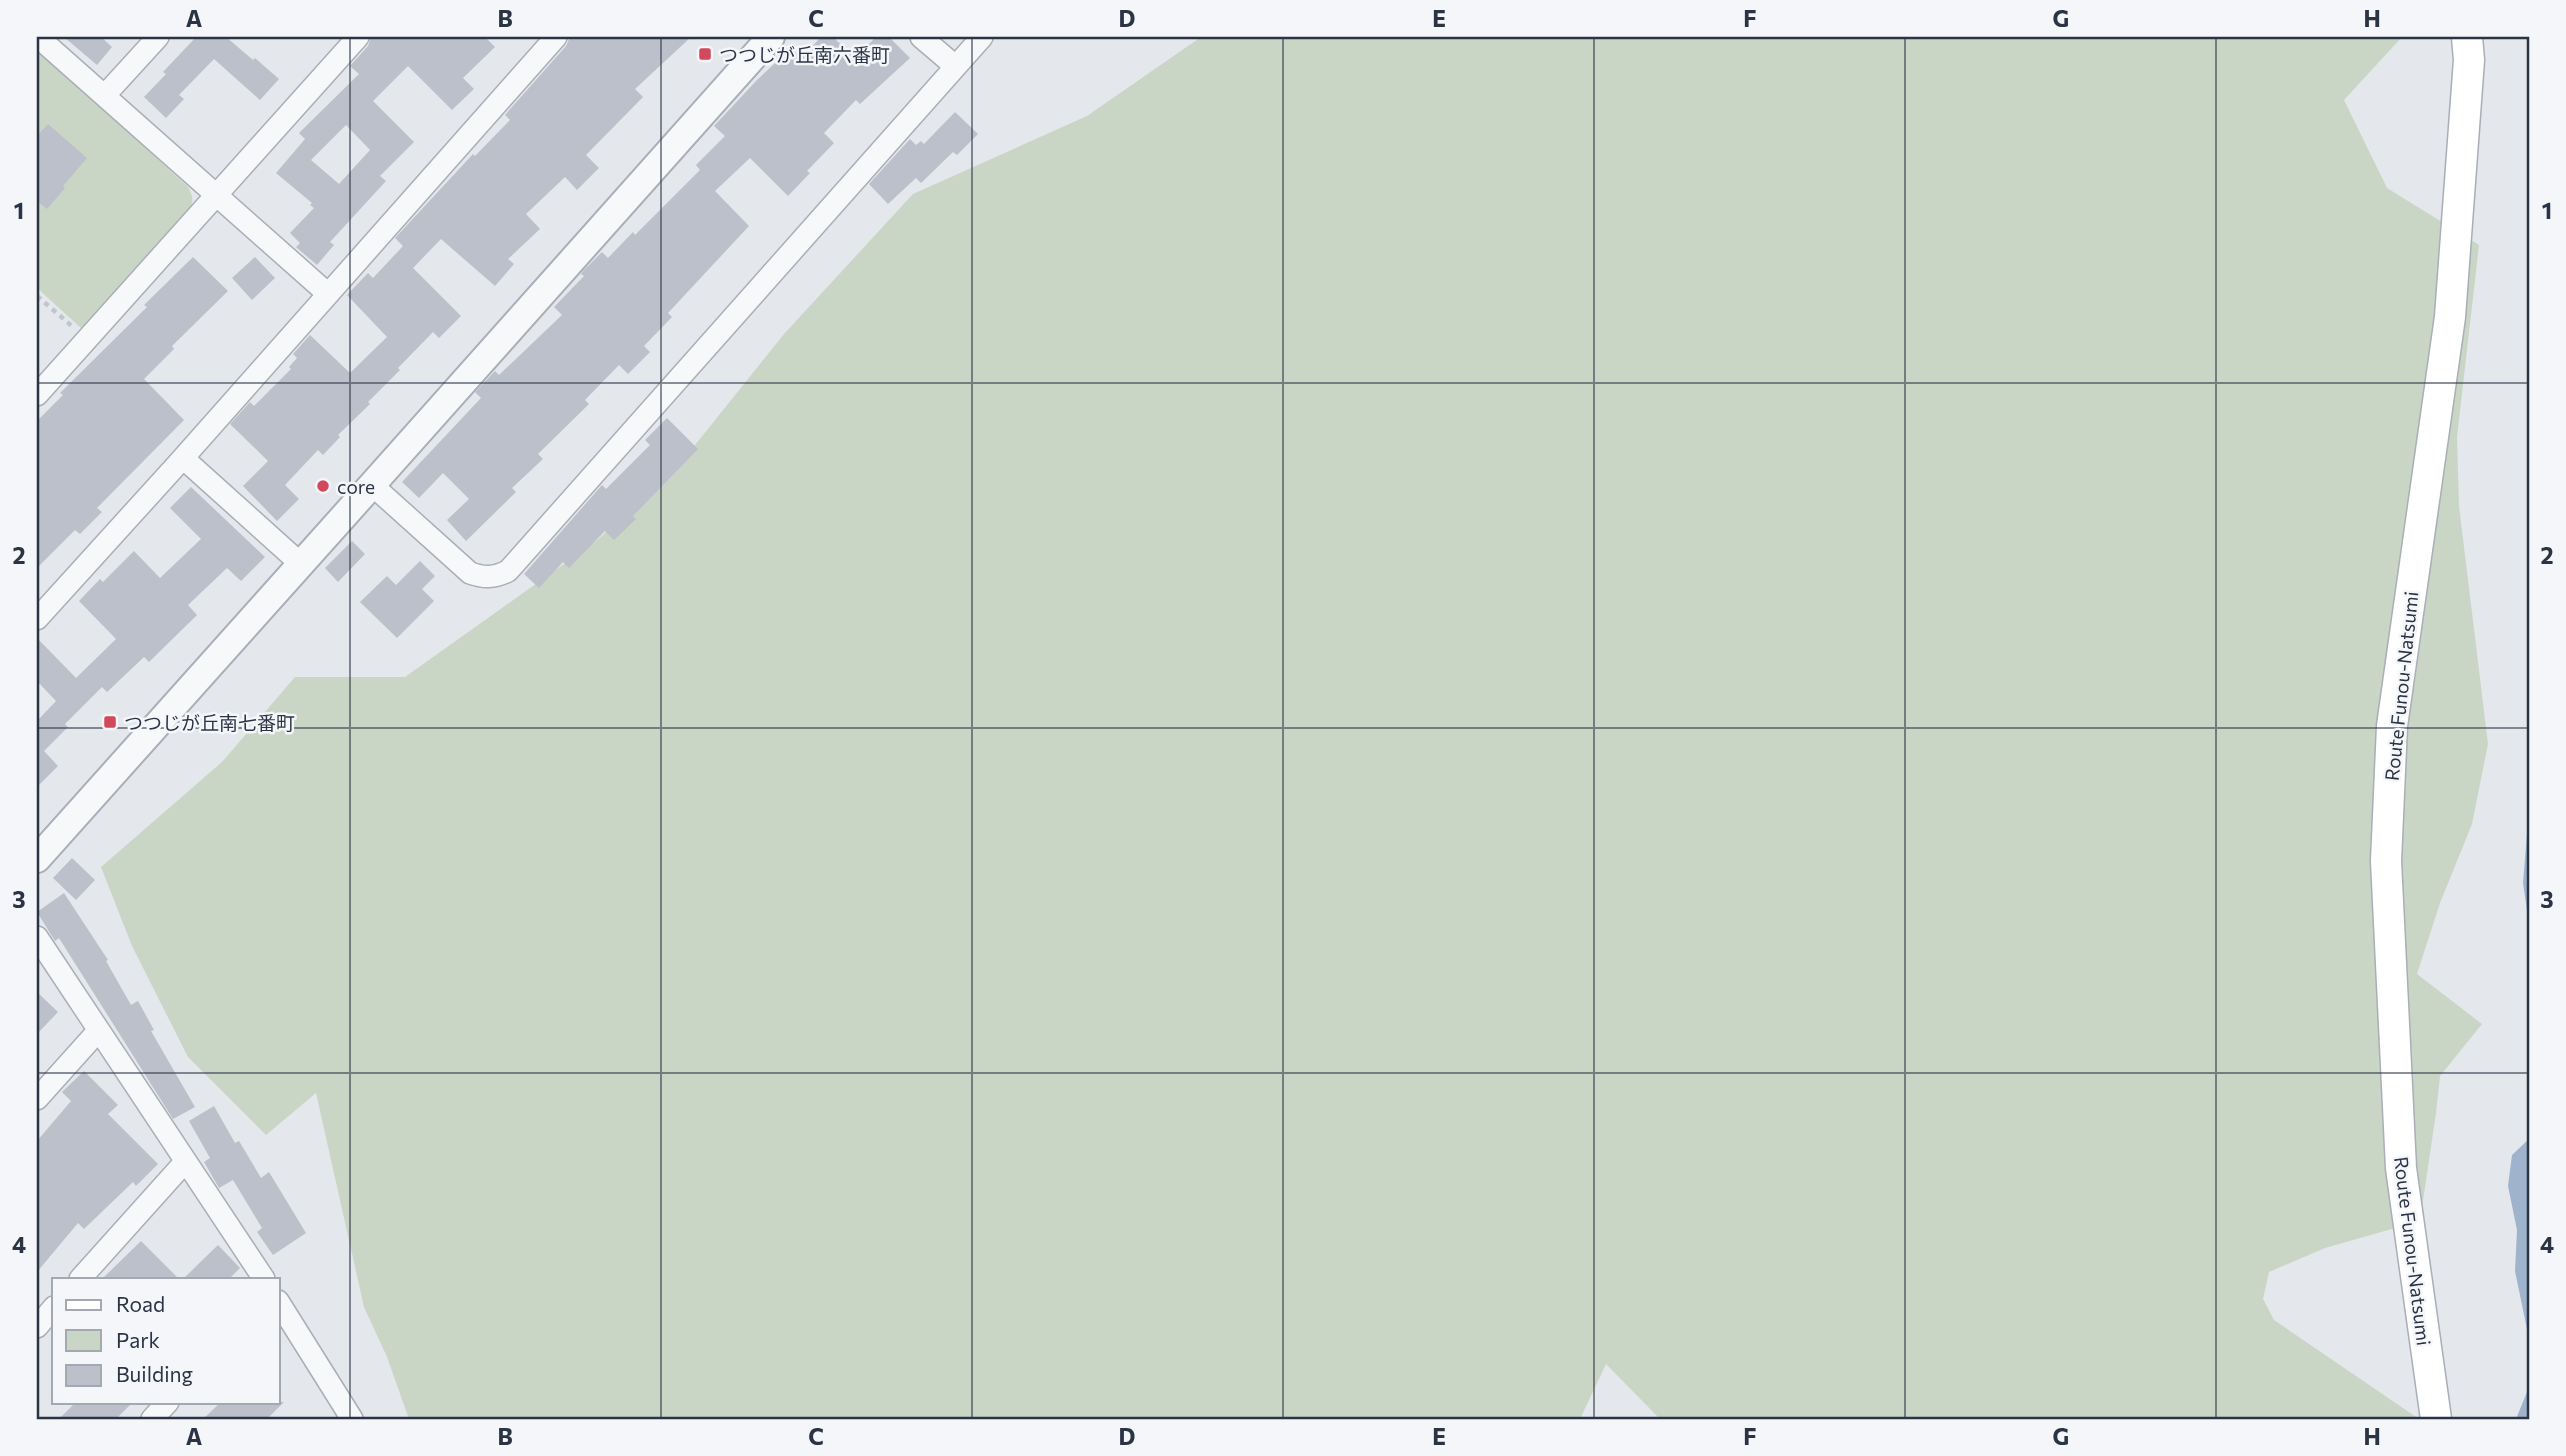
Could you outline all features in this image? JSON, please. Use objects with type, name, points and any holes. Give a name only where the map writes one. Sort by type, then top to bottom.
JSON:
[{"type":"main road","name":"Route Funou-Natsumi","points":[[2436,1419],[2401,1168],[2386,861],[2392,726],[2451,317],[2469,60],[2467,37]]},
{"type":"street","points":[[38,37],[328,293]]},
{"type":"street","points":[[105,95],[158,37]]},
{"type":"street","points":[[37,395],[358,37]]},
{"type":"street","points":[[37,620],[556,37]]},
{"type":"street","points":[[37,859],[771,37]]},
{"type":"street","points":[[921,37],[955,66]]},
{"type":"street","points":[[371,484],[470,573],[480,577],[496,577],[508,571],[982,37]]},
{"type":"street","points":[[183,457],[302,565]]},
{"type":"street","points":[[37,937],[263,1278]]},
{"type":"street","points":[[37,1099],[98,1031]]},
{"type":"street","points":[[80,1278],[185,1162]]},
{"type":"street","points":[[280,1304],[352,1419]]},
{"type":"street","points":[[37,1327],[52,1309]]},
{"type":"street","points":[[152,1419],[166,1404]]},
{"type":"path","points":[[37,296],[86,339]]},
{"type":"green space","points":[[1201,37],[2402,37],[2344,100],[2387,188],[2479,245],[2457,437],[2459,506],[2488,744],[2472,824],[2440,903],[2417,974],[2482,1024],[2440,1076],[2420,1221],[2325,1248],[2269,1272],[2263,1299],[2274,1320],[2419,1419],[1660,1419],[1606,1364],[1580,1419],[409,1419],[387,1357],[364,1307],[316,1093],[266,1135],[188,1057],[132,946],[101,867],[222,762],[295,677],[405,677],[596,541],[671,475],[784,334],[913,194],[1087,116]]},
{"type":"green space","points":[[37,49],[188,187],[192,196],[189,211],[81,328],[37,288]]},
{"type":"water","points":[[2529,809],[2529,924],[2523,883]]},
{"type":"water","points":[[2529,1139],[2529,1339],[2515,1271],[2517,1230],[2508,1186],[2512,1155]]},
{"type":"water","points":[[2529,1387],[2529,1419],[2516,1419]]},
{"type":"building","points":[[64,37],[101,37],[112,47],[97,65]]},
{"type":"building","points":[[196,37],[226,37],[279,79],[260,100],[214,59],[179,95],[184,99],[166,118],[144,97]]},
{"type":"building","points":[[371,37],[485,37],[495,47],[463,78],[474,89],[452,110],[408,66],[373,101],[414,142],[380,176],[386,181],[330,242],[334,245],[317,265],[296,247],[300,243],[290,233],[314,208],[310,205],[312,203],[276,173],[305,139],[299,133],[359,74],[350,66],[368,46]],"holes":[[[346,125],[370,150],[339,184],[311,160]]]},
{"type":"building","points":[[570,37],[691,37],[635,89],[643,97],[586,155],[599,168],[577,190],[565,177],[526,214],[540,229],[508,259],[514,264],[495,286],[441,239],[413,268],[461,316],[439,338],[433,332],[368,402],[370,404],[338,435],[340,437],[323,455],[318,450],[285,485],[299,499],[277,521],[243,486],[268,461],[230,424],[250,402],[254,406],[291,369],[289,367],[297,358],[293,354],[310,335],[350,373],[387,337],[347,295],[368,273],[373,278],[403,246],[395,238],[473,154],[475,156],[510,120],[505,115],[566,46]]},
{"type":"building","points":[[821,37],[833,37],[855,58],[876,37],[889,37],[910,58],[860,104],[856,100],[824,133],[834,143],[788,196],[750,158],[715,191],[749,226],[668,313],[672,317],[644,346],[650,352],[628,374],[619,365],[585,400],[589,404],[538,454],[543,459],[512,488],[516,492],[466,541],[447,520],[469,499],[443,473],[419,498],[402,482],[481,398],[475,392],[495,371],[499,375],[562,315],[554,307],[584,276],[581,274],[584,270],[602,252],[608,258],[633,232],[635,235],[700,170],[696,165],[725,136],[714,126],[757,80],[791,48],[801,58]]},
{"type":"building","points":[[955,112],[978,134],[957,155],[953,152],[921,183],[916,178],[888,204],[869,184],[910,139],[916,145],[921,141],[924,144]]},
{"type":"building","points":[[48,124],[87,158],[47,209],[37,201],[37,136]]},
{"type":"building","points":[[193,257],[228,291],[172,346],[174,349],[144,379],[184,420],[97,508],[102,512],[80,534],[75,530],[37,568],[37,421],[63,395],[60,393]]},
{"type":"building","points":[[255,257],[275,278],[252,300],[232,278]]},
{"type":"building","points":[[667,418],[698,449],[633,516],[636,519],[614,540],[605,531],[569,568],[563,562],[539,588],[524,574],[602,485],[606,489],[650,445],[645,440]]},
{"type":"building","points":[[191,487],[265,557],[241,581],[227,568],[188,605],[197,615],[149,662],[144,657],[107,692],[102,687],[65,724],[68,727],[44,751],[58,766],[37,787],[37,721],[56,701],[37,681],[37,638],[76,678],[116,639],[79,601],[100,579],[103,582],[134,551],[160,578],[201,539],[170,508]]},
{"type":"building","points":[[352,541],[365,554],[338,582],[325,568]]},
{"type":"building","points":[[420,561],[435,576],[422,589],[434,601],[397,638],[360,602],[387,576],[396,585]]},
{"type":"building","points":[[72,858],[95,880],[76,900],[53,878]]},
{"type":"building","points":[[64,893],[108,960],[106,961],[131,1005],[138,1001],[154,1030],[151,1031],[195,1107],[173,1119],[59,938],[55,941],[37,912]]},
{"type":"building","points":[[37,992],[58,1012],[37,1034]]},
{"type":"building","points":[[84,1071],[118,1105],[108,1114],[158,1164],[136,1186],[133,1182],[84,1229],[78,1223],[37,1272],[37,1141],[71,1101],[62,1092]]},
{"type":"building","points":[[214,1106],[235,1143],[239,1141],[261,1178],[269,1172],[306,1233],[273,1255],[257,1232],[262,1228],[233,1180],[219,1188],[204,1162],[210,1158],[189,1121]]},
{"type":"building","points":[[141,1241],[178,1278],[103,1278]]},
{"type":"building","points":[[218,1245],[240,1268],[230,1278],[184,1278]]},
{"type":"building","points":[[284,1402],[267,1419],[203,1419],[219,1404]]},
{"type":"building","points":[[74,1404],[131,1404],[116,1419],[59,1419]]},
{"type":"place","name":"つつじが丘南六番町","points":[[705,54]]},
{"type":"place","name":"core","points":[[323,486]]},
{"type":"place","name":"つつじが丘南七番町","points":[[110,722]]}]
